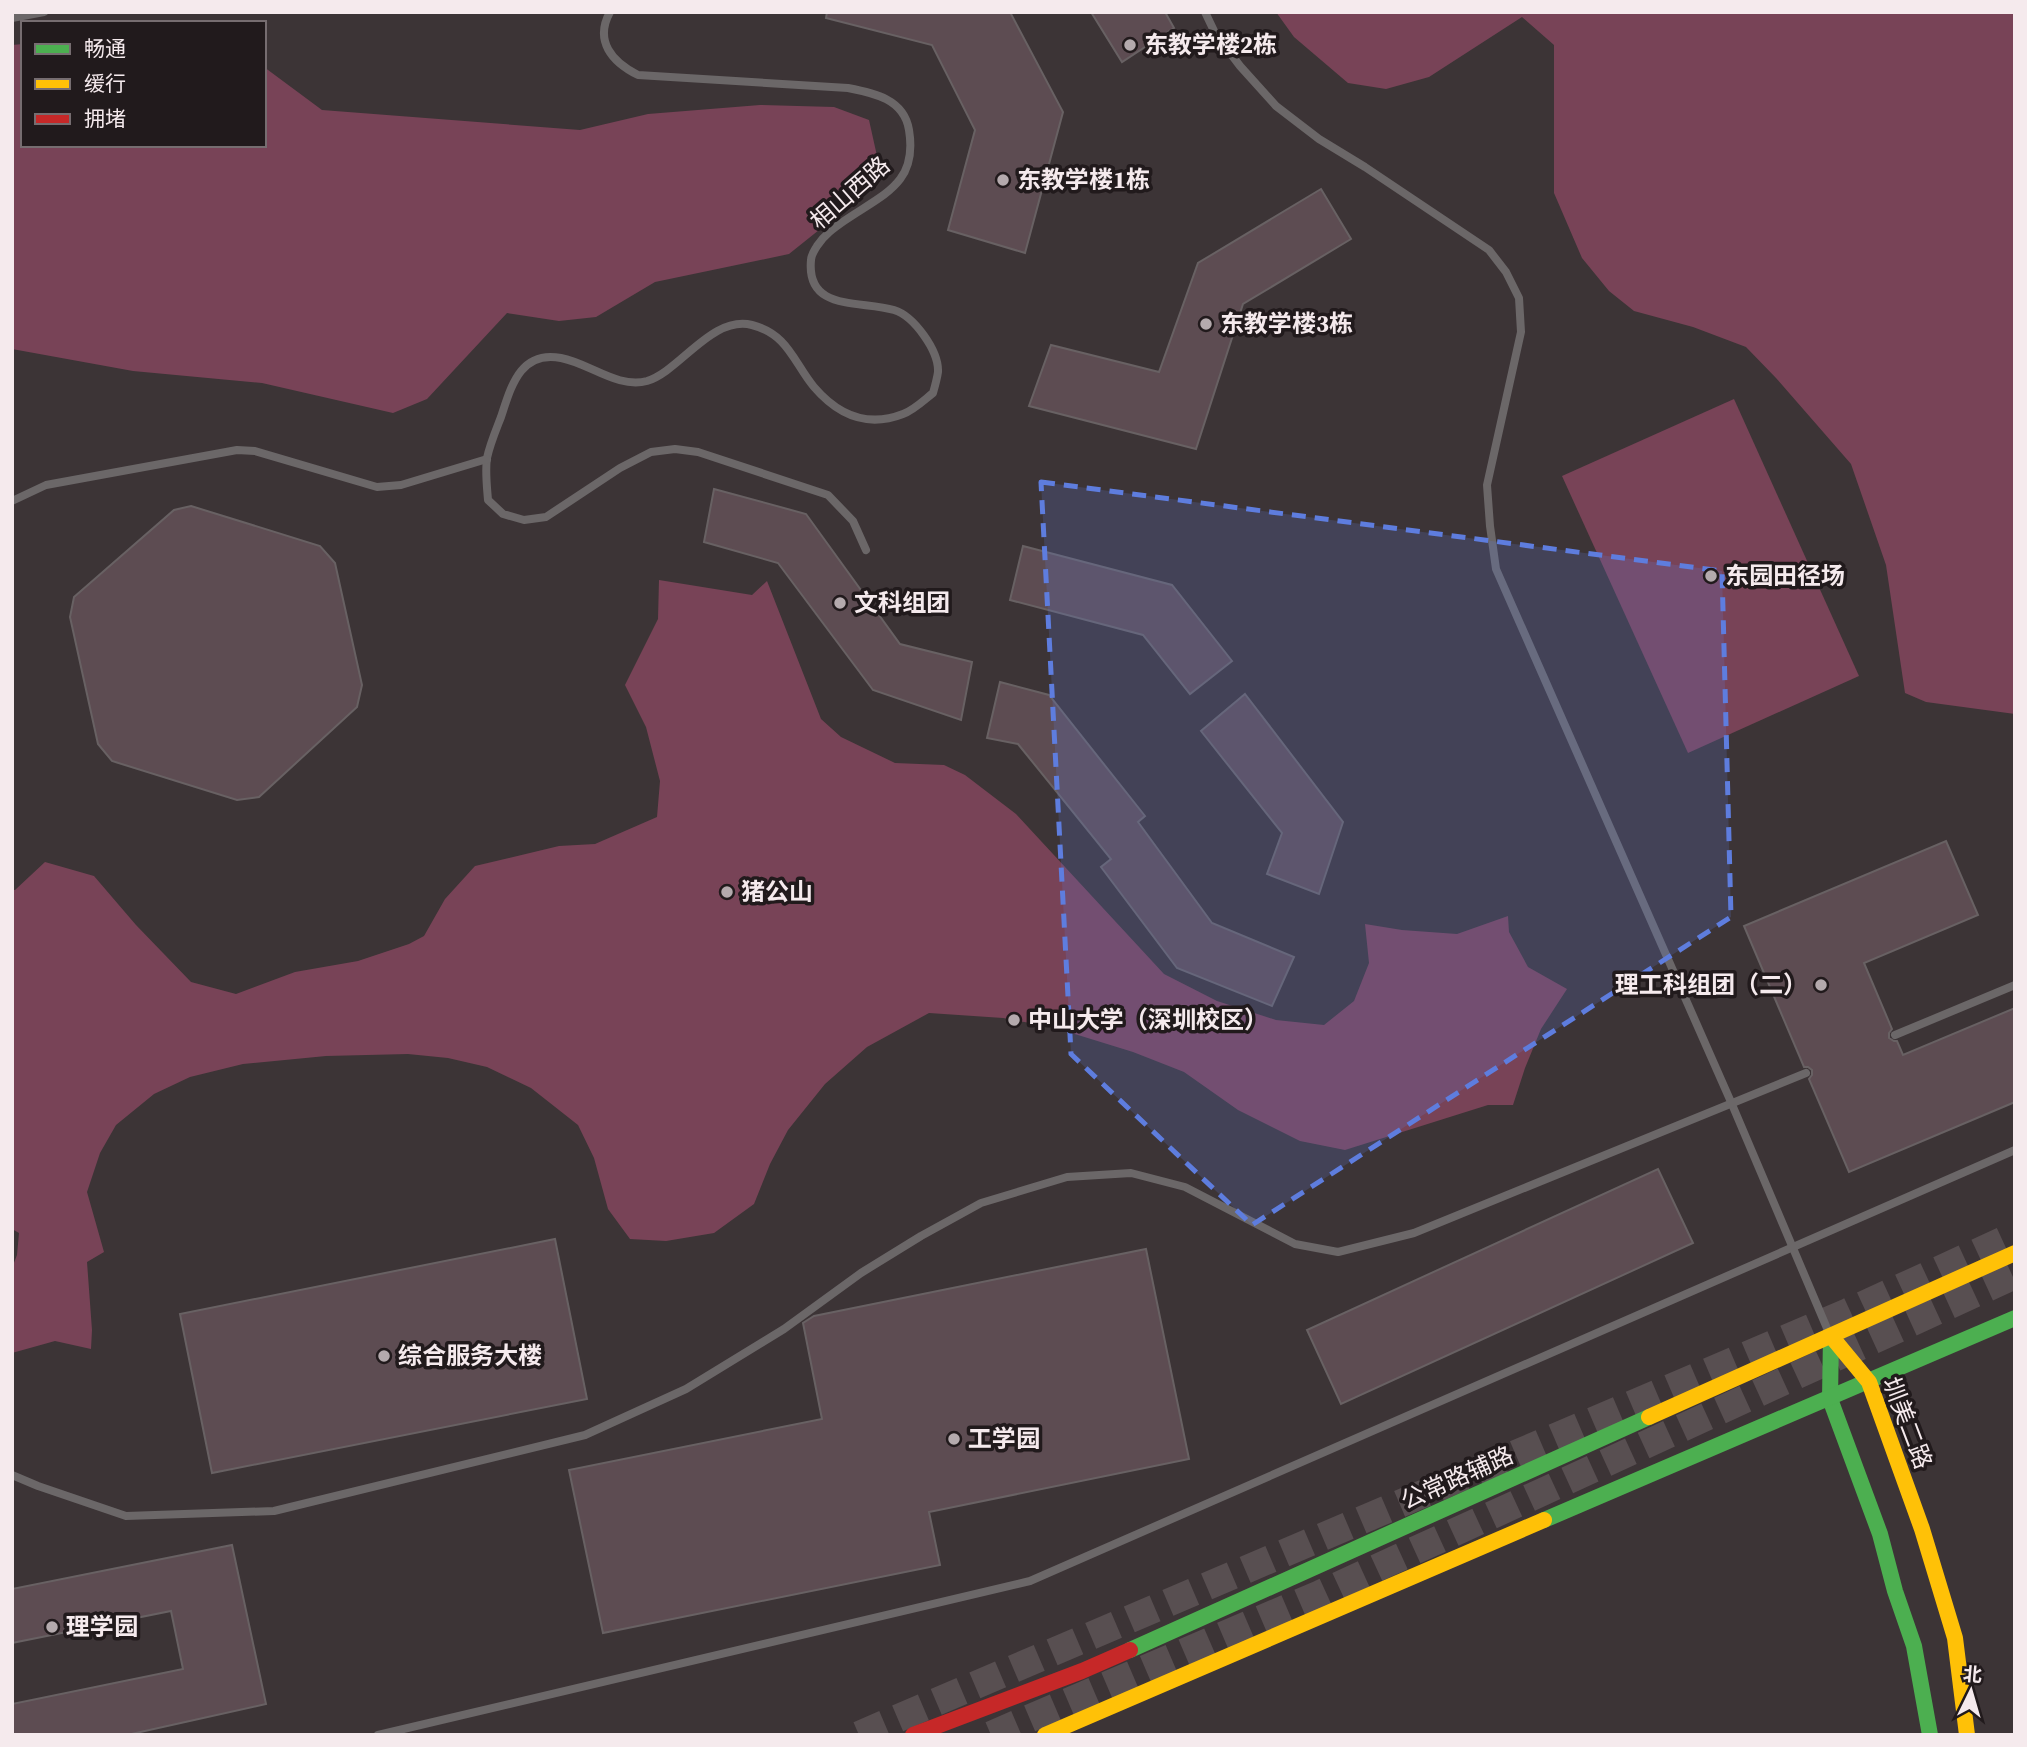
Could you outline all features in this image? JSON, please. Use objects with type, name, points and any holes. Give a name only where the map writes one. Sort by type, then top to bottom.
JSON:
[{"type":"main road","name":"公常路辅路","points":[[913,1735],[1082,1671],[2015,1253]]},
{"type":"main road","points":[[1045,1735],[2015,1318]]},
{"type":"main road","name":"圳美二路","points":[[1830,1336],[1869,1382],[1922,1529],[1955,1638],[1967,1735]]},
{"type":"main road","points":[[1830,1336],[1830,1399],[1880,1534],[1895,1591],[1914,1646],[1930,1735]]},
{"type":"lane","points":[[12,18],[44,12]]},
{"type":"lane","name":"相山西路","points":[[610,12],[605,22],[605,39],[611,57],[638,75],[848,89],[871,92],[900,109],[908,123],[911,146],[909,165],[903,177],[821,240],[811,257],[811,277],[820,294],[862,306],[895,310],[920,329],[930,345],[938,370],[933,393],[905,414],[877,421],[862,420],[838,409],[814,387],[786,344],[768,331],[750,324],[713,333],[661,374],[646,381],[631,382],[614,378],[578,363],[545,356],[528,363],[512,382],[487,459],[488,500],[503,514],[524,520],[546,517],[620,468],[651,452],[675,449],[698,452],[828,495],[853,521],[866,550]]},
{"type":"lane","points":[[1205,12],[1216,33],[1240,65],[1276,106],[1319,139],[1489,250],[1506,272],[1519,298],[1521,332],[1487,485],[1496,569],[1731,1102],[1830,1336]]},
{"type":"lane","points":[[12,501],[46,485],[237,450],[255,451],[377,487],[401,485],[487,459]]},
{"type":"lane","points":[[1895,1035],[2015,985]]},
{"type":"lane","points":[[12,1475],[126,1516],[274,1511],[585,1435],[686,1389],[784,1329],[861,1273],[920,1236],[981,1203],[1067,1177],[1131,1173],[1185,1187],[1295,1244],[1338,1252],[1415,1233],[1806,1073]]},
{"type":"lane","points":[[377,1735],[1030,1581],[2015,1150]]},
{"type":"highlighted area","points":[[1041,482],[1722,571],[1731,917],[1252,1225],[1071,1054]]},
{"type":"shaded area","points":[[1276,12],[2015,12],[2015,714],[1926,702],[1905,693],[1886,565],[1851,464],[1746,347],[1693,327],[1634,311],[1609,291],[1582,258],[1554,193],[1554,45],[1522,17],[1429,77],[1386,89],[1348,83],[1294,37]]},
{"type":"shaded area","points":[[21,44],[21,147],[266,147],[266,68],[322,110],[580,130],[648,114],[760,105],[834,107],[869,120],[877,156],[854,202],[789,254],[655,282],[596,317],[559,321],[507,313],[427,399],[393,413],[262,383],[133,371],[12,349],[12,45]]},
{"type":"shaded area","name":"东园田径场","points":[[1734,399],[1859,676],[1688,753],[1562,476]]},
{"type":"shaded area","points":[[659,580],[752,595],[767,581],[821,719],[841,737],[895,763],[944,765],[965,775],[1016,814],[1164,974],[1217,1001],[1276,1020],[1324,1025],[1354,1001],[1369,963],[1365,924],[1457,934],[1508,916],[1509,932],[1528,967],[1567,989],[1541,1029],[1513,1105],[1488,1105],[1345,1150],[1300,1141],[1238,1110],[1184,1072],[1133,1052],[1052,1027],[1003,1018],[929,1013],[867,1047],[825,1084],[788,1130],[770,1164],[754,1204],[714,1233],[666,1241],[630,1239],[608,1209],[594,1158],[578,1125],[531,1088],[487,1067],[448,1058],[408,1054],[326,1056],[243,1064],[190,1077],[154,1094],[116,1125],[100,1153],[87,1192],[104,1252],[87,1262],[91,1349],[55,1341],[12,1353],[12,1268],[17,1255],[19,1233],[12,1229],[12,890],[45,862],[94,876],[191,982],[236,994],[295,972],[358,961],[409,944],[424,936],[445,899],[475,866],[559,846],[595,844],[657,817],[660,781],[646,727],[625,685],[658,619]]},
{"type":"building","name":"东教学楼1栋","points":[[827,12],[1010,12],[1063,112],[1025,253],[948,230],[975,130],[932,45],[826,18]]},
{"type":"building","name":"东教学楼2栋","points":[[1091,12],[1165,12],[1174,28],[1122,62]]},
{"type":"building","name":"东教学楼3栋","points":[[1321,189],[1351,239],[1243,304],[1196,449],[1029,406],[1051,345],[1159,372],[1198,263]]},
{"type":"building","name":"文科组团","points":[[714,489],[806,514],[900,644],[972,662],[961,720],[873,690],[778,563],[704,542]]},
{"type":"building","points":[[191,506],[320,546],[335,563],[362,685],[357,707],[259,797],[237,800],[112,761],[98,744],[70,617],[74,597],[174,510]]},
{"type":"building","name":"文科组团","points":[[1023,546],[1172,585],[1232,661],[1190,694],[1143,635],[1010,600]]},
{"type":"building","points":[[1000,682],[1049,695],[1145,816],[1138,822],[1212,923],[1294,957],[1272,1006],[1177,968],[1101,867],[1111,859],[1018,744],[987,738]]},
{"type":"building","points":[[1245,694],[1343,822],[1319,894],[1267,874],[1282,833],[1201,731]]},
{"type":"building","name":"理工科组团（二）","points":[[1946,841],[1978,915],[1864,963],[1892,1029],[1889,1038],[1897,1041],[1903,1055],[2015,1008],[2015,1102],[1849,1172],[1809,1079],[1812,1070],[1804,1067],[1744,926]]},
{"type":"building","points":[[1658,1169],[1693,1243],[1341,1404],[1307,1330]]},
{"type":"building","name":"综合服务大楼","points":[[555,1239],[587,1399],[212,1473],[180,1314]]},
{"type":"building","name":"工学园","points":[[1146,1249],[1189,1459],[929,1512],[940,1565],[603,1633],[569,1470],[822,1419],[803,1323],[814,1316]]},
{"type":"building","name":"理学园","points":[[232,1545],[266,1704],[127,1735],[12,1735],[12,1704],[183,1669],[171,1611],[12,1643],[12,1589]]},
{"type":"tunnel","points":[[859,1735],[1848,1312],[2015,1235]]},
{"type":"tunnel","points":[[991,1735],[1320,1594],[2015,1275]]},
{"type":"traffic: fast","points":[[1544,1520],[2015,1318]]},
{"type":"traffic: fast","points":[[1831,1336],[1830,1399],[1880,1534],[1895,1591],[1914,1646],[1930,1735]]},
{"type":"traffic: fast","points":[[1130,1650],[1649,1417]]},
{"type":"traffic: slow","points":[[1649,1417],[2015,1253]]},
{"type":"traffic: slow","points":[[1831,1336],[1869,1382],[1922,1529],[1955,1638],[1967,1735]]},
{"type":"traffic: slow","points":[[1045,1735],[1544,1520]]},
{"type":"traffic: jam","points":[[913,1735],[1130,1650]]},
{"type":"place","name":"东教学楼2栋","points":[[1130,45]]},
{"type":"place","name":"东教学楼1栋","points":[[1003,180]]},
{"type":"place","name":"东教学楼3栋","points":[[1206,324]]},
{"type":"place","name":"东园田径场","points":[[1711,576]]},
{"type":"place","name":"文科组团","points":[[840,603]]},
{"type":"place","name":"猪公山","points":[[727,892]]},
{"type":"place","name":"理工科组团（二）","points":[[1821,985]]},
{"type":"place","name":"中山大学（深圳校区）","points":[[1014,1020]]},
{"type":"place","name":"综合服务大楼","points":[[384,1356]]},
{"type":"place","name":"工学园","points":[[954,1439]]},
{"type":"place","name":"理学园","points":[[52,1627]]}]
